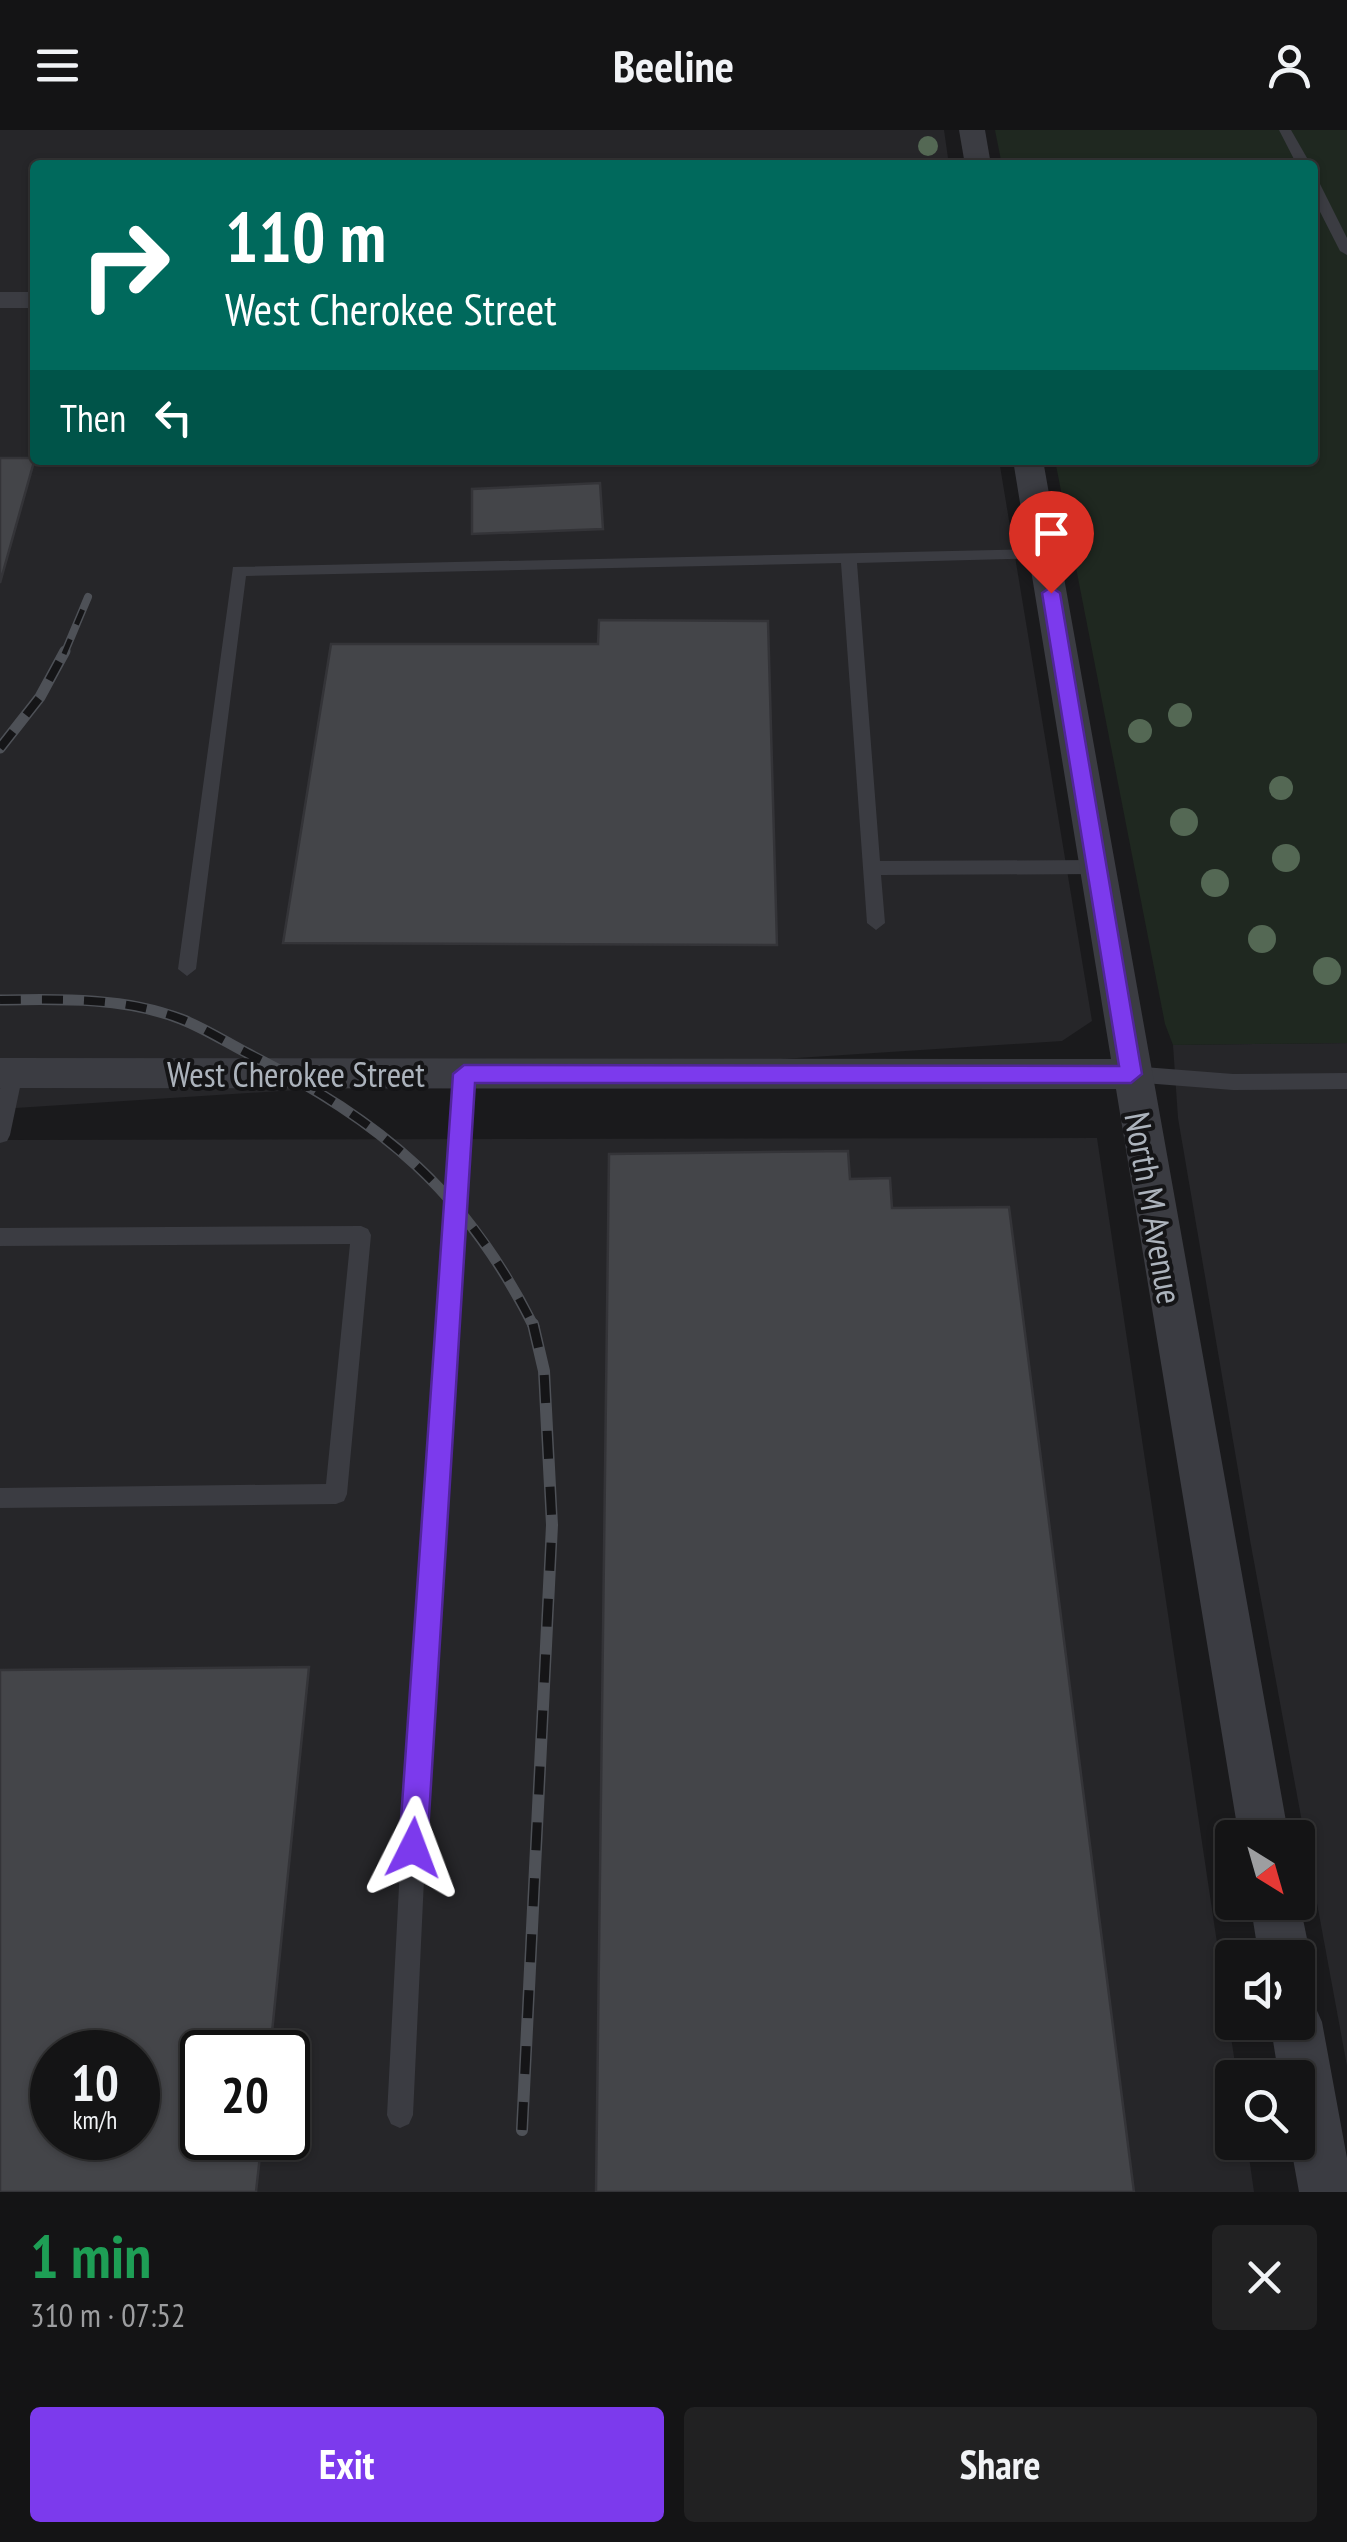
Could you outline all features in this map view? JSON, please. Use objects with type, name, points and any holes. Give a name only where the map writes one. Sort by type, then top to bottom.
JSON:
[{"type":"street","points":[[972,130],[977,160]]},
{"type":"street","points":[[0,300],[30,300]]},
{"type":"street","name":"North M Avenue","points":[[1029,465],[1261,1820]]},
{"type":"street","name":"West Cherokee Street","points":[[7,1074],[1131,1074]]},
{"type":"street","points":[[1299,2040],[1326,2192]]},
{"type":"lane","points":[[1285,130],[1301,160]]},
{"type":"lane","points":[[1318,194],[1347,251]]},
{"type":"lane","points":[[188,969],[238,571],[1044,554]]},
{"type":"lane","points":[[848,558],[876,924]]},
{"type":"lane","points":[[872,868],[1098,867]]},
{"type":"lane","points":[[0,1135],[7,1074]]},
{"type":"lane","points":[[400,2114],[417,1772],[464,1074]]},
{"type":"lane","points":[[1131,1074],[1233,1082],[1347,1081]]},
{"type":"lane","points":[[0,1238],[361,1235],[336,1494],[0,1498]]},
{"type":"shaded area","points":[[0,130],[944,130],[948,160],[30,160],[30,465],[1000,465],[1092,1021],[1062,1041],[0,1109]]},
{"type":"shaded area","points":[[995,130],[1347,130],[1347,1043],[1173,1045],[1165,1024],[1056,465],[1318,465],[1318,160],[1001,160]]},
{"type":"shaded area","points":[[1347,1043],[1347,2066],[1315,1892],[1315,1820],[1302,1820],[1250,1540],[1178,1118],[1173,1045]]},
{"type":"shaded area","points":[[1097,1138],[1217,1940],[1215,2040],[1231,2040],[1234,2060],[1215,2060],[1215,2160],[1249,2160],[1254,2192],[0,2192],[0,1140]]},
{"type":"building","points":[[0,458],[30,458],[33,465],[0,583]]},
{"type":"building","points":[[600,483],[603,529],[472,534],[472,489]]},
{"type":"building","points":[[599,620],[768,621],[777,945],[283,943],[331,644],[598,644]]},
{"type":"building","points":[[848,1151],[850,1179],[890,1178],[892,1208],[1009,1207],[1134,2192],[596,2192],[609,1154]]},
{"type":"building","points":[[309,1667],[272,2030],[180,2030],[180,2160],[260,2160],[256,2192],[0,2192],[0,1670]]},
{"type":"railway","points":[[64,654],[88,597]]},
{"type":"railway","points":[[0,748],[40,697],[65,651]]},
{"type":"railway","points":[[0,1000],[91,1001],[159,1012],[207,1031],[340,1106],[380,1134],[449,1199],[508,1279],[533,1326]]},
{"type":"railway","points":[[522,2130],[552,1525],[544,1371],[533,1326]]},
{"type":"route","points":[[413,1848],[464,1074],[1131,1074],[1051,593]]}]
